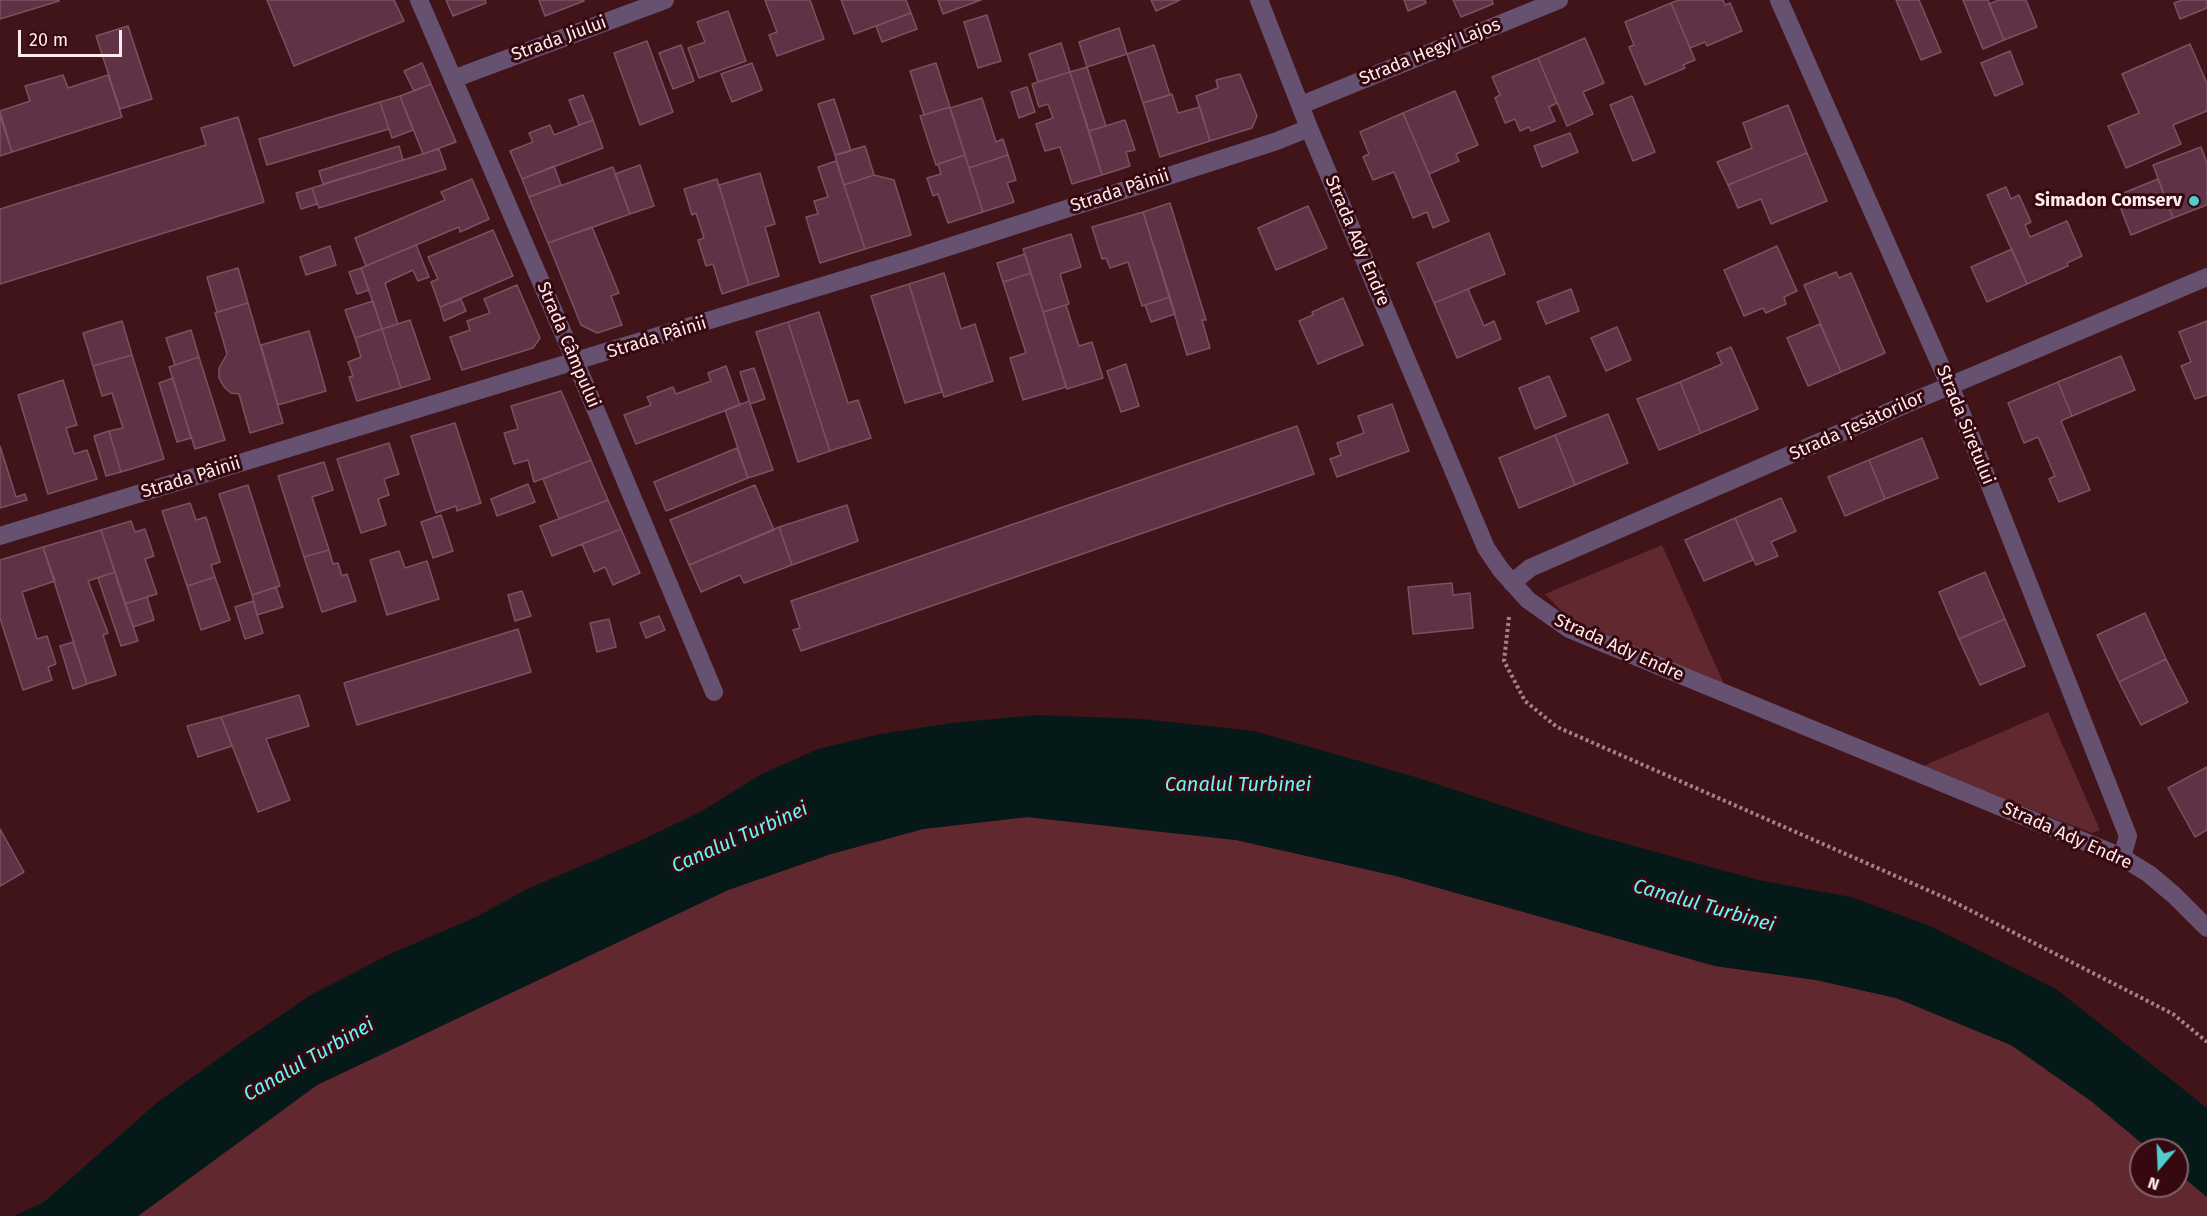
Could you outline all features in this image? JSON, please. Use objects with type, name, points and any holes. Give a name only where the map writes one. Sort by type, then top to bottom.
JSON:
[{"type":"street","name":"Strada Câmpului","points":[[418,0],[576,363],[714,692]]},
{"type":"street","name":"Strada Jiului","points":[[453,79],[665,0]]},
{"type":"street","name":"Strada Ady Endre","points":[[1259,0],[1309,128],[1486,548],[1512,583],[1542,612],[1569,629],[2122,857],[2166,888],[2207,928]]},
{"type":"street","name":"Strada Hegyi Lajos","points":[[1301,105],[1559,0]]},
{"type":"street","name":"Strada Siretului","points":[[1779,0],[1950,386],[2128,836],[2122,857]]},
{"type":"street","name":"Strada Pâinii","points":[[0,536],[576,363],[933,252],[1277,141],[1309,128]]},
{"type":"street","name":"Strada Țesătorilor","points":[[1512,583],[1530,568],[2207,277]]},
{"type":"path","points":[[1512,583],[1504,661],[1525,700],[1557,727],[1948,899],[2173,1014],[2207,1042]]},
{"type":"shaded area","points":[[1662,545],[1727,691],[1569,619],[1545,594]]},
{"type":"shaded area","points":[[2048,712],[2100,830],[2092,833],[1921,767]]},
{"type":"shaded area","points":[[1027,817],[1236,840],[1396,876],[1715,966],[1816,980],[1896,998],[2011,1045],[2091,1101],[2136,1138],[2129,1138],[2129,1198],[2189,1198],[2189,1182],[2207,1197],[2207,1216],[138,1216],[317,1085],[728,890],[831,854],[923,829]]},
{"type":"water","name":"Canalul Turbinei","points":[[1036,715],[1142,719],[1254,731],[1412,776],[1583,832],[1758,880],[1851,897],[1930,926],[2056,989],[2207,1108],[2207,1197],[2189,1182],[2189,1138],[2136,1138],[2091,1101],[2011,1045],[1896,998],[1816,980],[1715,966],[1396,876],[1236,840],[1027,817],[923,829],[831,854],[728,890],[317,1085],[138,1216],[14,1216],[44,1202],[159,1101],[309,996],[388,955],[478,916],[527,889],[642,840],[702,811],[760,775],[818,749],[880,734],[952,723]]},
{"type":"building","points":[[0,0],[59,0],[59,1],[0,19]]},
{"type":"building","points":[[267,0],[394,0],[404,21],[294,66]]},
{"type":"building","points":[[446,0],[485,0],[486,3],[453,16]]},
{"type":"building","points":[[539,0],[584,0],[584,1],[545,16]]},
{"type":"building","points":[[765,0],[810,0],[824,39],[777,56],[769,35],[777,32]]},
{"type":"building","points":[[841,0],[906,0],[911,13],[854,34]]},
{"type":"building","points":[[938,0],[981,0],[943,14]]},
{"type":"building","points":[[1151,0],[1180,0],[1156,11]]},
{"type":"building","points":[[1404,0],[1425,0],[1426,3],[1408,11]]},
{"type":"building","points":[[1453,0],[1492,0],[1493,4],[1461,17]]},
{"type":"building","points":[[1679,0],[1723,0],[1725,5],[1730,3],[1742,31],[1707,46],[1705,42],[1690,48],[1671,3]]},
{"type":"building","points":[[1896,0],[1919,0],[1941,52],[1921,60]]},
{"type":"building","points":[[1963,0],[1988,0],[2004,40],[1983,49]]},
{"type":"building","points":[[1999,0],[2026,0],[2037,27],[2004,40],[1989,4]]},
{"type":"building","points":[[2182,0],[2207,0],[2207,8],[2180,19],[2174,3]]},
{"type":"building","points":[[1671,3],[1695,60],[1683,65],[1685,68],[1645,85],[1629,47],[1634,45],[1625,22]]},
{"type":"building","points":[[728,11],[746,61],[699,78],[688,48],[705,42],[697,22]]},
{"type":"building","points":[[911,13],[917,29],[882,42],[876,26]]},
{"type":"building","points":[[987,15],[1001,61],[978,68],[964,22]]},
{"type":"building","points":[[128,26],[152,99],[120,109],[96,36]]},
{"type":"building","points":[[1119,28],[1127,54],[1087,67],[1079,42]]},
{"type":"building","points":[[1585,38],[1604,83],[1583,92],[1593,114],[1567,126],[1538,58]]},
{"type":"building","points":[[647,41],[673,112],[640,125],[614,53]]},
{"type":"building","points":[[1061,43],[1070,72],[1038,82],[1029,54]]},
{"type":"building","points":[[2190,44],[2207,84],[2207,111],[2173,125],[2181,144],[2126,168],[2108,126],[2139,113],[2122,74]]},
{"type":"building","points":[[681,45],[694,81],[673,89],[659,53]]},
{"type":"building","points":[[1154,45],[1170,95],[1143,103],[1127,54]]},
{"type":"building","points":[[2010,51],[2023,84],[1995,96],[1981,63]]},
{"type":"building","points":[[1538,58],[1557,103],[1549,107],[1555,121],[1531,131],[1529,127],[1520,131],[1515,119],[1505,123],[1495,98],[1500,95],[1492,77]]},
{"type":"building","points":[[422,63],[431,84],[414,91],[404,71]]},
{"type":"building","points":[[752,63],[762,90],[732,102],[721,74]]},
{"type":"building","points":[[936,63],[950,107],[924,115],[910,71]]},
{"type":"building","points":[[1087,67],[1106,126],[1089,131],[1070,72]]},
{"type":"building","points":[[1070,72],[1102,175],[1072,184],[1060,147],[1045,151],[1036,124],[1053,118],[1048,104],[1039,107],[1032,84]]},
{"type":"building","points":[[1240,74],[1257,116],[1252,128],[1210,141],[1196,96],[1218,88],[1216,80]]},
{"type":"building","points":[[63,75],[68,88],[108,75],[122,117],[12,152],[0,111],[30,101],[25,86]]},
{"type":"building","points":[[431,84],[456,142],[423,154],[400,96]]},
{"type":"building","points":[[1027,87],[1035,112],[1019,118],[1011,92]]},
{"type":"building","points":[[1455,91],[1478,145],[1456,154],[1459,161],[1429,174],[1403,113]]},
{"type":"building","points":[[1172,94],[1178,113],[1200,107],[1210,141],[1160,157],[1143,103]]},
{"type":"building","points":[[583,95],[593,120],[579,125],[569,100]]},
{"type":"building","points":[[400,96],[413,130],[392,138],[380,102]]},
{"type":"building","points":[[1632,96],[1655,152],[1633,161],[1610,105]]},
{"type":"building","points":[[982,98],[996,142],[1003,139],[1008,155],[969,168],[950,108]]},
{"type":"building","points":[[834,99],[851,151],[835,155],[818,104]]},
{"type":"building","points":[[380,102],[389,129],[267,165],[259,139]]},
{"type":"building","points":[[1788,105],[1807,153],[1728,185],[1717,162],[1752,148],[1743,123]]},
{"type":"building","points":[[950,107],[965,155],[936,165],[920,116]]},
{"type":"building","points":[[1403,113],[1449,221],[1433,228],[1427,212],[1413,218],[1394,172],[1373,180],[1363,157],[1369,154],[1360,132]]},
{"type":"building","points":[[0,116],[12,152],[0,156]]},
{"type":"building","points":[[238,117],[264,202],[0,284],[0,209],[206,145],[201,128]]},
{"type":"building","points":[[593,120],[603,148],[522,179],[510,151],[533,142],[529,133],[550,125],[554,135]]},
{"type":"building","points":[[1125,120],[1135,150],[1126,152],[1130,166],[1102,175],[1089,131]]},
{"type":"building","points":[[1570,133],[1578,152],[1542,167],[1534,146]]},
{"type":"building","points":[[399,146],[403,160],[323,184],[319,171]]},
{"type":"building","points":[[865,146],[874,175],[844,185],[835,155]]},
{"type":"building","points":[[2201,147],[2207,163],[2207,205],[2173,218],[2153,165]]},
{"type":"building","points":[[439,149],[446,169],[319,208],[312,188]]},
{"type":"building","points":[[1807,153],[1827,201],[1771,224],[1761,199],[1738,208],[1728,185]]},
{"type":"building","points":[[965,155],[983,212],[948,223],[938,194],[933,196],[927,178],[941,174],[938,164]]},
{"type":"building","points":[[1008,155],[1016,180],[1007,183],[1014,202],[983,212],[969,168]]},
{"type":"building","points":[[836,161],[865,249],[820,263],[806,217],[818,214],[814,201],[828,197],[818,167]]},
{"type":"building","points":[[640,165],[654,206],[630,214],[615,174]]},
{"type":"building","points":[[554,166],[561,185],[529,197],[522,179]]},
{"type":"building","points":[[613,167],[630,214],[548,243],[529,197]]},
{"type":"building","points":[[760,173],[775,224],[765,227],[779,276],[749,285],[719,185]]},
{"type":"building","points":[[874,175],[894,180],[911,235],[865,249],[844,185]]},
{"type":"building","points":[[472,179],[489,219],[460,232],[459,227],[366,266],[355,238],[445,200],[441,192]]},
{"type":"building","points":[[717,179],[749,285],[722,294],[713,264],[706,266],[698,240],[704,238],[696,213],[692,215],[684,189]]},
{"type":"building","points":[[2158,179],[2173,218],[2131,235],[2116,196]]},
{"type":"building","points":[[2006,187],[2011,199],[2019,195],[2031,222],[2025,225],[2030,237],[2067,221],[2082,256],[2067,263],[2068,266],[2027,284],[1987,195]]},
{"type":"building","points":[[312,188],[317,204],[301,209],[296,193]]},
{"type":"building","points":[[1170,203],[1206,320],[1202,320],[1210,348],[1187,355],[1143,212]]},
{"type":"building","points":[[1308,206],[1327,248],[1276,270],[1258,228]]},
{"type":"building","points":[[1143,212],[1170,297],[1142,306],[1128,262],[1110,268],[1106,258],[1102,259],[1092,227]]},
{"type":"building","points":[[592,227],[619,293],[611,296],[622,325],[597,333],[581,325],[548,243]]},
{"type":"building","points":[[493,230],[513,276],[440,307],[431,282],[438,279],[428,257]]},
{"type":"building","points":[[1489,233],[1505,274],[1434,303],[1417,263]]},
{"type":"building","points":[[1071,234],[1081,267],[1060,274],[1069,304],[1043,312],[1023,249]]},
{"type":"building","points":[[416,245],[429,277],[418,281],[413,270],[385,283],[398,324],[382,329],[361,268]]},
{"type":"building","points":[[330,246],[336,265],[306,275],[300,257]]},
{"type":"building","points":[[1777,246],[1797,291],[1784,297],[1786,304],[1766,313],[1763,308],[1744,316],[1724,270]]},
{"type":"building","points":[[2012,249],[2027,284],[1987,302],[1971,267]]},
{"type":"building","points":[[1025,254],[1031,273],[1003,282],[997,263]]},
{"type":"building","points":[[238,268],[248,303],[217,312],[207,277]]},
{"type":"building","points":[[361,268],[369,290],[357,294],[349,272]]},
{"type":"building","points":[[1836,272],[1839,278],[1851,273],[1885,353],[1841,372],[1804,285]]},
{"type":"building","points":[[944,273],[961,329],[975,324],[993,381],[944,397],[909,284]]},
{"type":"building","points":[[1031,273],[1066,387],[1023,400],[1010,358],[1026,353],[1003,282]]},
{"type":"building","points":[[909,284],[942,392],[905,403],[871,296]]},
{"type":"building","points":[[517,285],[540,338],[533,348],[462,370],[450,337],[470,330],[467,321],[490,313],[484,299]]},
{"type":"building","points":[[1468,289],[1484,326],[1494,321],[1501,339],[1457,358],[1434,303]]},
{"type":"building","points":[[1571,289],[1579,311],[1546,324],[1537,302]]},
{"type":"building","points":[[1170,297],[1175,314],[1151,322],[1145,305]]},
{"type":"building","points":[[1343,298],[1363,345],[1318,364],[1299,321],[1313,315],[1312,312]]},
{"type":"building","points":[[461,299],[466,311],[444,321],[440,307]]},
{"type":"building","points":[[373,301],[382,329],[355,338],[345,310]]},
{"type":"building","points":[[248,303],[283,423],[250,433],[239,394],[231,393],[219,378],[219,368],[227,354],[215,313]]},
{"type":"building","points":[[1066,305],[1079,346],[1092,342],[1103,378],[1067,389],[1043,312]]},
{"type":"building","points":[[819,312],[848,403],[858,400],[871,438],[830,451],[788,322]]},
{"type":"building","points":[[410,320],[430,379],[401,388],[382,329]]},
{"type":"building","points":[[122,321],[132,355],[93,366],[83,333]]},
{"type":"building","points":[[2207,321],[2207,395],[2195,399],[2181,366],[2191,362],[2179,332]]},
{"type":"building","points":[[788,322],[830,451],[798,462],[756,332]]},
{"type":"building","points":[[1820,324],[1841,372],[1808,386],[1787,338]]},
{"type":"building","points":[[1617,327],[1631,360],[1606,371],[1591,338]]},
{"type":"building","points":[[382,329],[401,388],[357,401],[349,377],[353,376],[348,362],[361,357],[355,338]]},
{"type":"building","points":[[191,330],[199,357],[175,365],[166,338]]},
{"type":"building","points":[[309,331],[326,391],[278,405],[261,345]]},
{"type":"building","points":[[1731,347],[1758,409],[1701,433],[1680,382],[1722,364],[1717,353]]},
{"type":"building","points":[[132,355],[164,459],[121,472],[109,431],[123,428],[112,393],[102,396],[93,366]]},
{"type":"building","points":[[2121,356],[2135,390],[2072,416],[2058,382]]},
{"type":"building","points":[[199,357],[225,440],[195,449],[169,367]]},
{"type":"building","points":[[1126,364],[1139,406],[1121,412],[1107,371]]},
{"type":"building","points":[[726,366],[740,405],[636,444],[624,415],[651,405],[647,397],[673,387],[676,394],[711,381],[708,373]]},
{"type":"building","points":[[754,368],[765,399],[750,404],[740,372]]},
{"type":"building","points":[[1549,376],[1566,416],[1535,429],[1519,388]]},
{"type":"building","points":[[173,378],[191,438],[177,442],[159,383]]},
{"type":"building","points":[[63,380],[77,425],[66,428],[74,454],[87,450],[97,479],[48,494],[18,395]]},
{"type":"building","points":[[1680,382],[1701,433],[1659,450],[1637,399]]},
{"type":"building","points":[[2058,382],[2072,416],[2061,421],[2090,490],[2059,502],[2049,479],[2055,476],[2038,437],[2024,443],[2008,403]]},
{"type":"building","points":[[561,391],[591,460],[534,482],[528,460],[514,464],[504,433],[518,429],[511,406]]},
{"type":"building","points":[[749,401],[773,470],[748,478],[725,410]]},
{"type":"building","points":[[1392,404],[1409,451],[1337,477],[1330,459],[1341,455],[1337,443],[1364,433],[1358,416]]},
{"type":"building","points":[[1608,414],[1628,463],[1575,485],[1555,435]]},
{"type":"building","points":[[455,423],[481,503],[457,511],[456,506],[436,513],[411,436]]},
{"type":"building","points":[[1297,426],[1314,474],[801,651],[793,630],[800,628],[791,601]]},
{"type":"building","points":[[109,431],[121,472],[106,476],[94,436]]},
{"type":"building","points":[[1555,435],[1575,485],[1519,508],[1499,458]]},
{"type":"building","points":[[1922,438],[1938,478],[1885,499],[1869,460]]},
{"type":"building","points":[[389,443],[399,474],[384,479],[389,495],[378,499],[386,525],[361,533],[337,459]]},
{"type":"building","points":[[0,446],[16,497],[25,494],[27,500],[0,508]]},
{"type":"building","points":[[737,448],[748,478],[666,511],[654,482]]},
{"type":"building","points":[[591,460],[608,500],[559,519],[543,479]]},
{"type":"building","points":[[1869,460],[1885,499],[1845,516],[1828,477]]},
{"type":"building","points":[[324,462],[333,490],[312,497],[329,550],[304,557],[278,476]]},
{"type":"building","points":[[528,484],[535,502],[497,516],[491,499]]},
{"type":"building","points":[[248,485],[280,586],[252,595],[219,494]]},
{"type":"building","points":[[755,485],[774,530],[689,565],[670,520]]},
{"type":"building","points":[[1781,498],[1796,531],[1771,542],[1778,556],[1756,565],[1735,518]]},
{"type":"building","points":[[608,500],[621,529],[552,556],[540,526]]},
{"type":"building","points":[[190,503],[196,520],[206,517],[220,562],[211,565],[215,577],[187,586],[162,511]]},
{"type":"building","points":[[847,505],[858,541],[792,565],[779,527]]},
{"type":"building","points":[[441,515],[453,551],[433,558],[421,522]]},
{"type":"building","points":[[1735,518],[1753,560],[1704,581],[1685,540]]},
{"type":"building","points":[[131,521],[135,532],[145,529],[154,556],[145,559],[157,594],[125,604],[101,530]]},
{"type":"building","points":[[779,527],[792,565],[744,583],[740,575],[701,592],[689,565]]},
{"type":"building","points":[[621,529],[640,573],[613,585],[605,567],[594,572],[582,544]]},
{"type":"building","points":[[101,530],[115,572],[88,581],[108,633],[103,635],[116,675],[87,684],[43,547]]},
{"type":"building","points":[[43,547],[55,581],[22,592],[37,639],[47,636],[56,664],[48,667],[52,680],[23,690],[0,618],[0,560]]},
{"type":"building","points":[[329,550],[333,564],[338,563],[342,576],[347,574],[356,601],[322,612],[304,557]]},
{"type":"building","points":[[399,551],[405,568],[427,561],[439,599],[387,615],[370,560]]},
{"type":"building","points":[[115,572],[138,641],[121,646],[98,578]]},
{"type":"building","points":[[1985,572],[2005,619],[1959,639],[1939,592]]},
{"type":"building","points":[[215,577],[230,620],[201,630],[187,586]]},
{"type":"building","points":[[1452,583],[1453,595],[1470,593],[1473,628],[1413,634],[1408,587]]},
{"type":"building","points":[[276,587],[283,607],[257,615],[252,595]]},
{"type":"building","points":[[522,591],[531,616],[515,621],[508,595]]},
{"type":"building","points":[[147,597],[154,620],[133,627],[125,604]]},
{"type":"building","points":[[253,601],[263,633],[245,639],[235,607]]},
{"type":"building","points":[[2145,613],[2166,659],[2119,682],[2097,635]]},
{"type":"building","points":[[659,616],[665,630],[646,638],[640,623]]},
{"type":"building","points":[[609,619],[616,647],[597,652],[590,623]]},
{"type":"building","points":[[2005,619],[2025,666],[1980,685],[1959,639]]},
{"type":"building","points":[[518,629],[531,672],[357,725],[344,683]]},
{"type":"building","points":[[73,642],[87,684],[73,689],[60,646]]},
{"type":"building","points":[[2166,659],[2188,702],[2141,725],[2119,682]]},
{"type":"building","points":[[299,695],[309,726],[266,739],[290,800],[258,812],[221,717]]},
{"type":"building","points":[[221,717],[232,746],[198,757],[187,726]]},
{"type":"building","points":[[2207,767],[2207,830],[2195,837],[2168,788]]},
{"type":"building","points":[[0,829],[24,872],[0,886]]},
{"type":"place","name":"Simadon Comserv","points":[[2194,201]]}]
